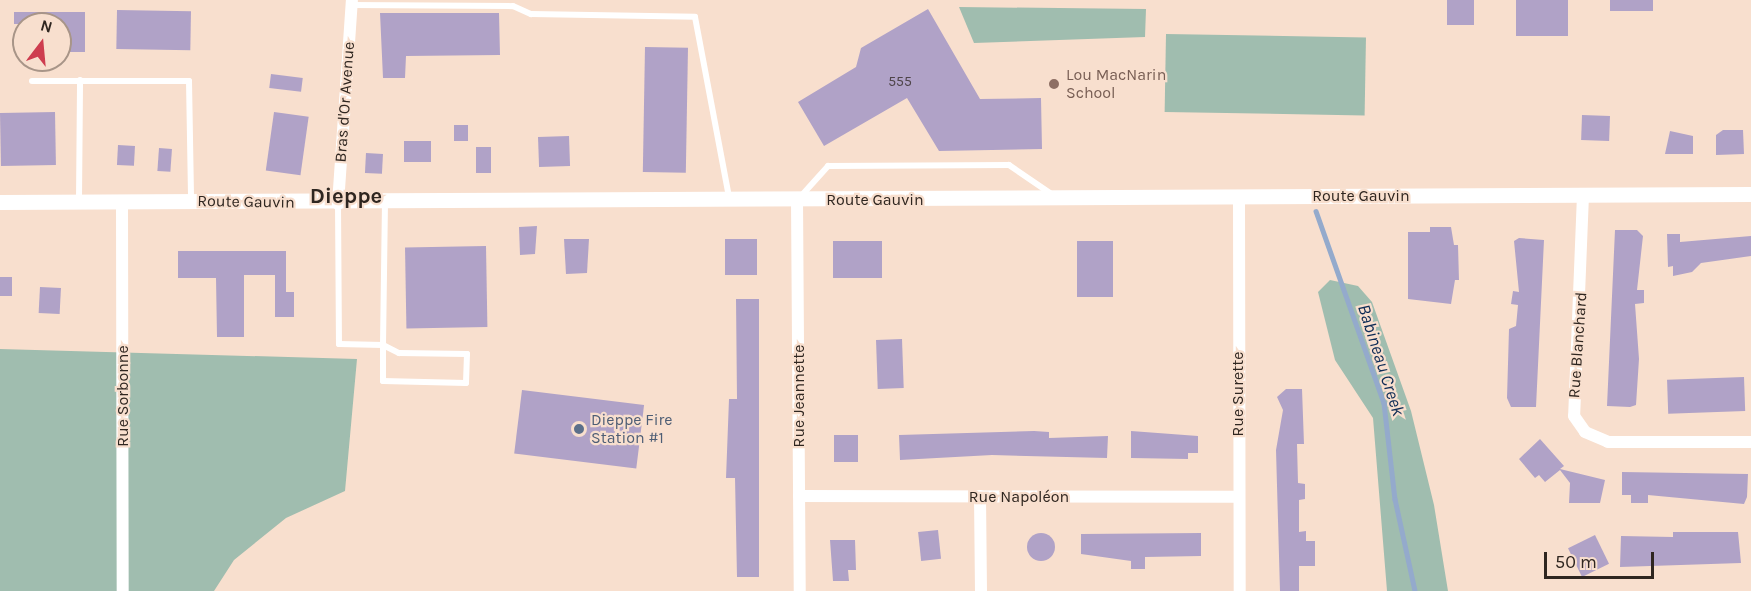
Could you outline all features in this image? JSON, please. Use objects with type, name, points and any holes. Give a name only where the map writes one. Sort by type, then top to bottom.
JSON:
[{"type":"street","name":"Bras d'Or Avenue","points":[[338,204],[351,3]]},
{"type":"street","name":"Route Gauvin","points":[[0,202],[79,200],[338,204],[1751,194]]},
{"type":"street","name":"Rue Blanchard","points":[[1583,195],[1574,416],[1585,432],[1608,442],[1751,441]]},
{"type":"street","name":"Rue Surette","points":[[1239,197],[1240,591]]},
{"type":"street","name":"Rue Jeannette","points":[[797,200],[800,591]]},
{"type":"street","name":"Rue Sorbonne","points":[[123,201],[123,591]]},
{"type":"street","name":"Rue Napoléon","points":[[799,496],[1238,497]]},
{"type":"street","points":[[980,496],[981,591]]},
{"type":"lane","points":[[351,3],[513,6],[531,14],[695,17],[729,201]]},
{"type":"lane","points":[[79,200],[80,80]]},
{"type":"lane","points":[[32,81],[189,81],[190,202]]},
{"type":"lane","points":[[797,200],[828,166],[952,165],[1009,165],[1058,199]]},
{"type":"lane","points":[[338,204],[339,344],[383,345],[399,353],[467,354],[466,383],[383,381],[383,345],[385,203]]},
{"type":"green space","points":[[959,7],[1146,9],[1145,37],[974,43]]},
{"type":"green space","points":[[1166,34],[1366,37],[1365,115],[1165,112]]},
{"type":"green space","points":[[1330,280],[1358,286],[1372,302],[1411,411],[1434,505],[1448,591],[1387,591],[1373,418],[1335,360],[1318,292]]},
{"type":"green space","points":[[0,349],[357,359],[345,491],[286,518],[234,560],[214,591],[0,591]]},
{"type":"building","points":[[1447,0],[1474,0],[1474,25],[1447,25]]},
{"type":"building","points":[[1516,0],[1568,0],[1568,36],[1516,36]]},
{"type":"building","points":[[1610,0],[1653,0],[1653,11],[1610,11]]},
{"type":"building","name":"Lou MacNarin School","points":[[928,9],[980,99],[1041,98],[1042,149],[939,151],[907,98],[824,146],[798,102],[856,67],[861,48]]},
{"type":"building","points":[[117,10],[191,11],[190,50],[116,49]]},
{"type":"building","points":[[72,12],[85,12],[85,52],[72,52]]},
{"type":"building","points":[[380,13],[499,13],[500,55],[406,56],[405,78],[383,78]]},
{"type":"building","points":[[645,47],[688,48],[686,173],[643,172]]},
{"type":"building","points":[[271,74],[303,78],[301,92],[269,88]]},
{"type":"building","points":[[55,112],[56,165],[1,166],[0,113]]},
{"type":"building","points":[[274,112],[309,117],[300,175],[266,170]]},
{"type":"building","points":[[1582,115],[1610,116],[1609,141],[1581,140]]},
{"type":"building","points":[[454,125],[468,125],[468,141],[454,141]]},
{"type":"building","points":[[1723,130],[1743,130],[1744,154],[1716,155],[1716,135]]},
{"type":"building","points":[[1670,131],[1693,136],[1693,154],[1665,154]]},
{"type":"building","points":[[569,136],[570,166],[539,167],[538,137]]},
{"type":"building","points":[[404,141],[431,141],[431,162],[404,162]]},
{"type":"building","points":[[118,145],[135,146],[134,166],[117,165]]},
{"type":"building","points":[[476,147],[491,147],[491,173],[476,173]]},
{"type":"building","points":[[159,148],[172,149],[170,172],[157,171]]},
{"type":"building","points":[[366,153],[383,154],[382,174],[365,173]]},
{"type":"building","points":[[537,226],[535,254],[520,255],[519,227]]},
{"type":"building","points":[[1430,227],[1451,227],[1454,245],[1458,245],[1459,280],[1455,280],[1451,304],[1408,299],[1408,232],[1430,232]]},
{"type":"building","points":[[1615,230],[1637,230],[1643,236],[1637,290],[1644,290],[1644,303],[1635,304],[1639,359],[1636,405],[1630,407],[1607,406]]},
{"type":"building","points":[[1667,234],[1680,234],[1680,242],[1751,236],[1751,256],[1701,263],[1692,272],[1673,276],[1673,266],[1668,267]]},
{"type":"building","points":[[1519,238],[1544,240],[1536,407],[1511,407],[1507,398],[1509,329],[1516,326],[1518,305],[1511,304],[1513,291],[1519,292],[1514,241]]},
{"type":"building","points":[[564,239],[589,239],[587,273],[566,274]]},
{"type":"building","points":[[725,239],[757,239],[757,275],[725,275]]},
{"type":"building","points":[[833,241],[882,241],[882,278],[833,278]]},
{"type":"building","points":[[1077,241],[1113,241],[1113,297],[1077,297]]},
{"type":"building","points":[[486,246],[487,327],[406,328],[405,247]]},
{"type":"building","points":[[178,251],[286,251],[286,292],[294,292],[294,317],[275,317],[275,275],[244,275],[244,337],[217,337],[216,278],[178,278]]},
{"type":"building","points":[[0,277],[12,277],[12,296],[0,296]]},
{"type":"building","points":[[40,287],[61,288],[60,314],[39,313]]},
{"type":"building","points":[[736,299],[759,299],[759,577],[737,577],[735,478],[726,478],[729,399],[737,399]]},
{"type":"building","points":[[902,339],[904,388],[878,389],[876,340]]},
{"type":"building","points":[[1744,377],[1745,411],[1668,414],[1667,380]]},
{"type":"building","points":[[1286,389],[1302,389],[1304,444],[1297,444],[1298,483],[1305,484],[1305,499],[1299,500],[1299,532],[1306,531],[1306,541],[1315,541],[1315,566],[1299,566],[1299,591],[1280,591],[1276,450],[1283,410],[1277,397]]},
{"type":"building","name":"Dieppe Fire Station #1","points":[[522,390],[644,405],[636,469],[514,454]]},
{"type":"building","points":[[1131,431],[1198,436],[1198,453],[1188,453],[1188,459],[1131,458]]},
{"type":"building","points":[[1049,432],[1049,438],[1108,436],[1107,458],[992,455],[900,460],[899,435]]},
{"type":"building","points":[[834,435],[858,435],[858,462],[834,462]]},
{"type":"building","points":[[1540,439],[1564,466],[1560,469],[1605,480],[1600,503],[1569,503],[1570,483],[1560,470],[1545,482],[1539,475],[1535,478],[1519,459]]},
{"type":"building","points":[[1622,472],[1748,474],[1747,497],[1744,504],[1648,495],[1648,503],[1631,503],[1631,495],[1622,495]]},
{"type":"building","points":[[938,530],[941,559],[921,561],[918,532]]},
{"type":"building","points":[[1673,532],[1738,532],[1741,563],[1620,567],[1621,536],[1673,537]]},
{"type":"building","points":[[1041,533],[1051,537],[1055,547],[1051,557],[1041,561],[1031,557],[1027,547],[1031,537]]},
{"type":"building","points":[[1201,533],[1201,556],[1145,557],[1145,569],[1131,569],[1131,561],[1081,554],[1081,534]]},
{"type":"building","points":[[1595,535],[1609,564],[1582,577],[1568,548]]},
{"type":"building","points":[[830,540],[855,540],[856,570],[848,570],[849,581],[833,581]]},
{"type":"waterway","name":"Babineau Creek","points":[[1316,211],[1384,403],[1395,499],[1415,591]]},
{"type":"place","name":"Lou MacNarin School","points":[[1054,84]]},
{"type":"place","name":"Dieppe Fire Station #1","points":[[579,429]]},
{"type":"district","name":"Dieppe","points":[[346,197]]}]
